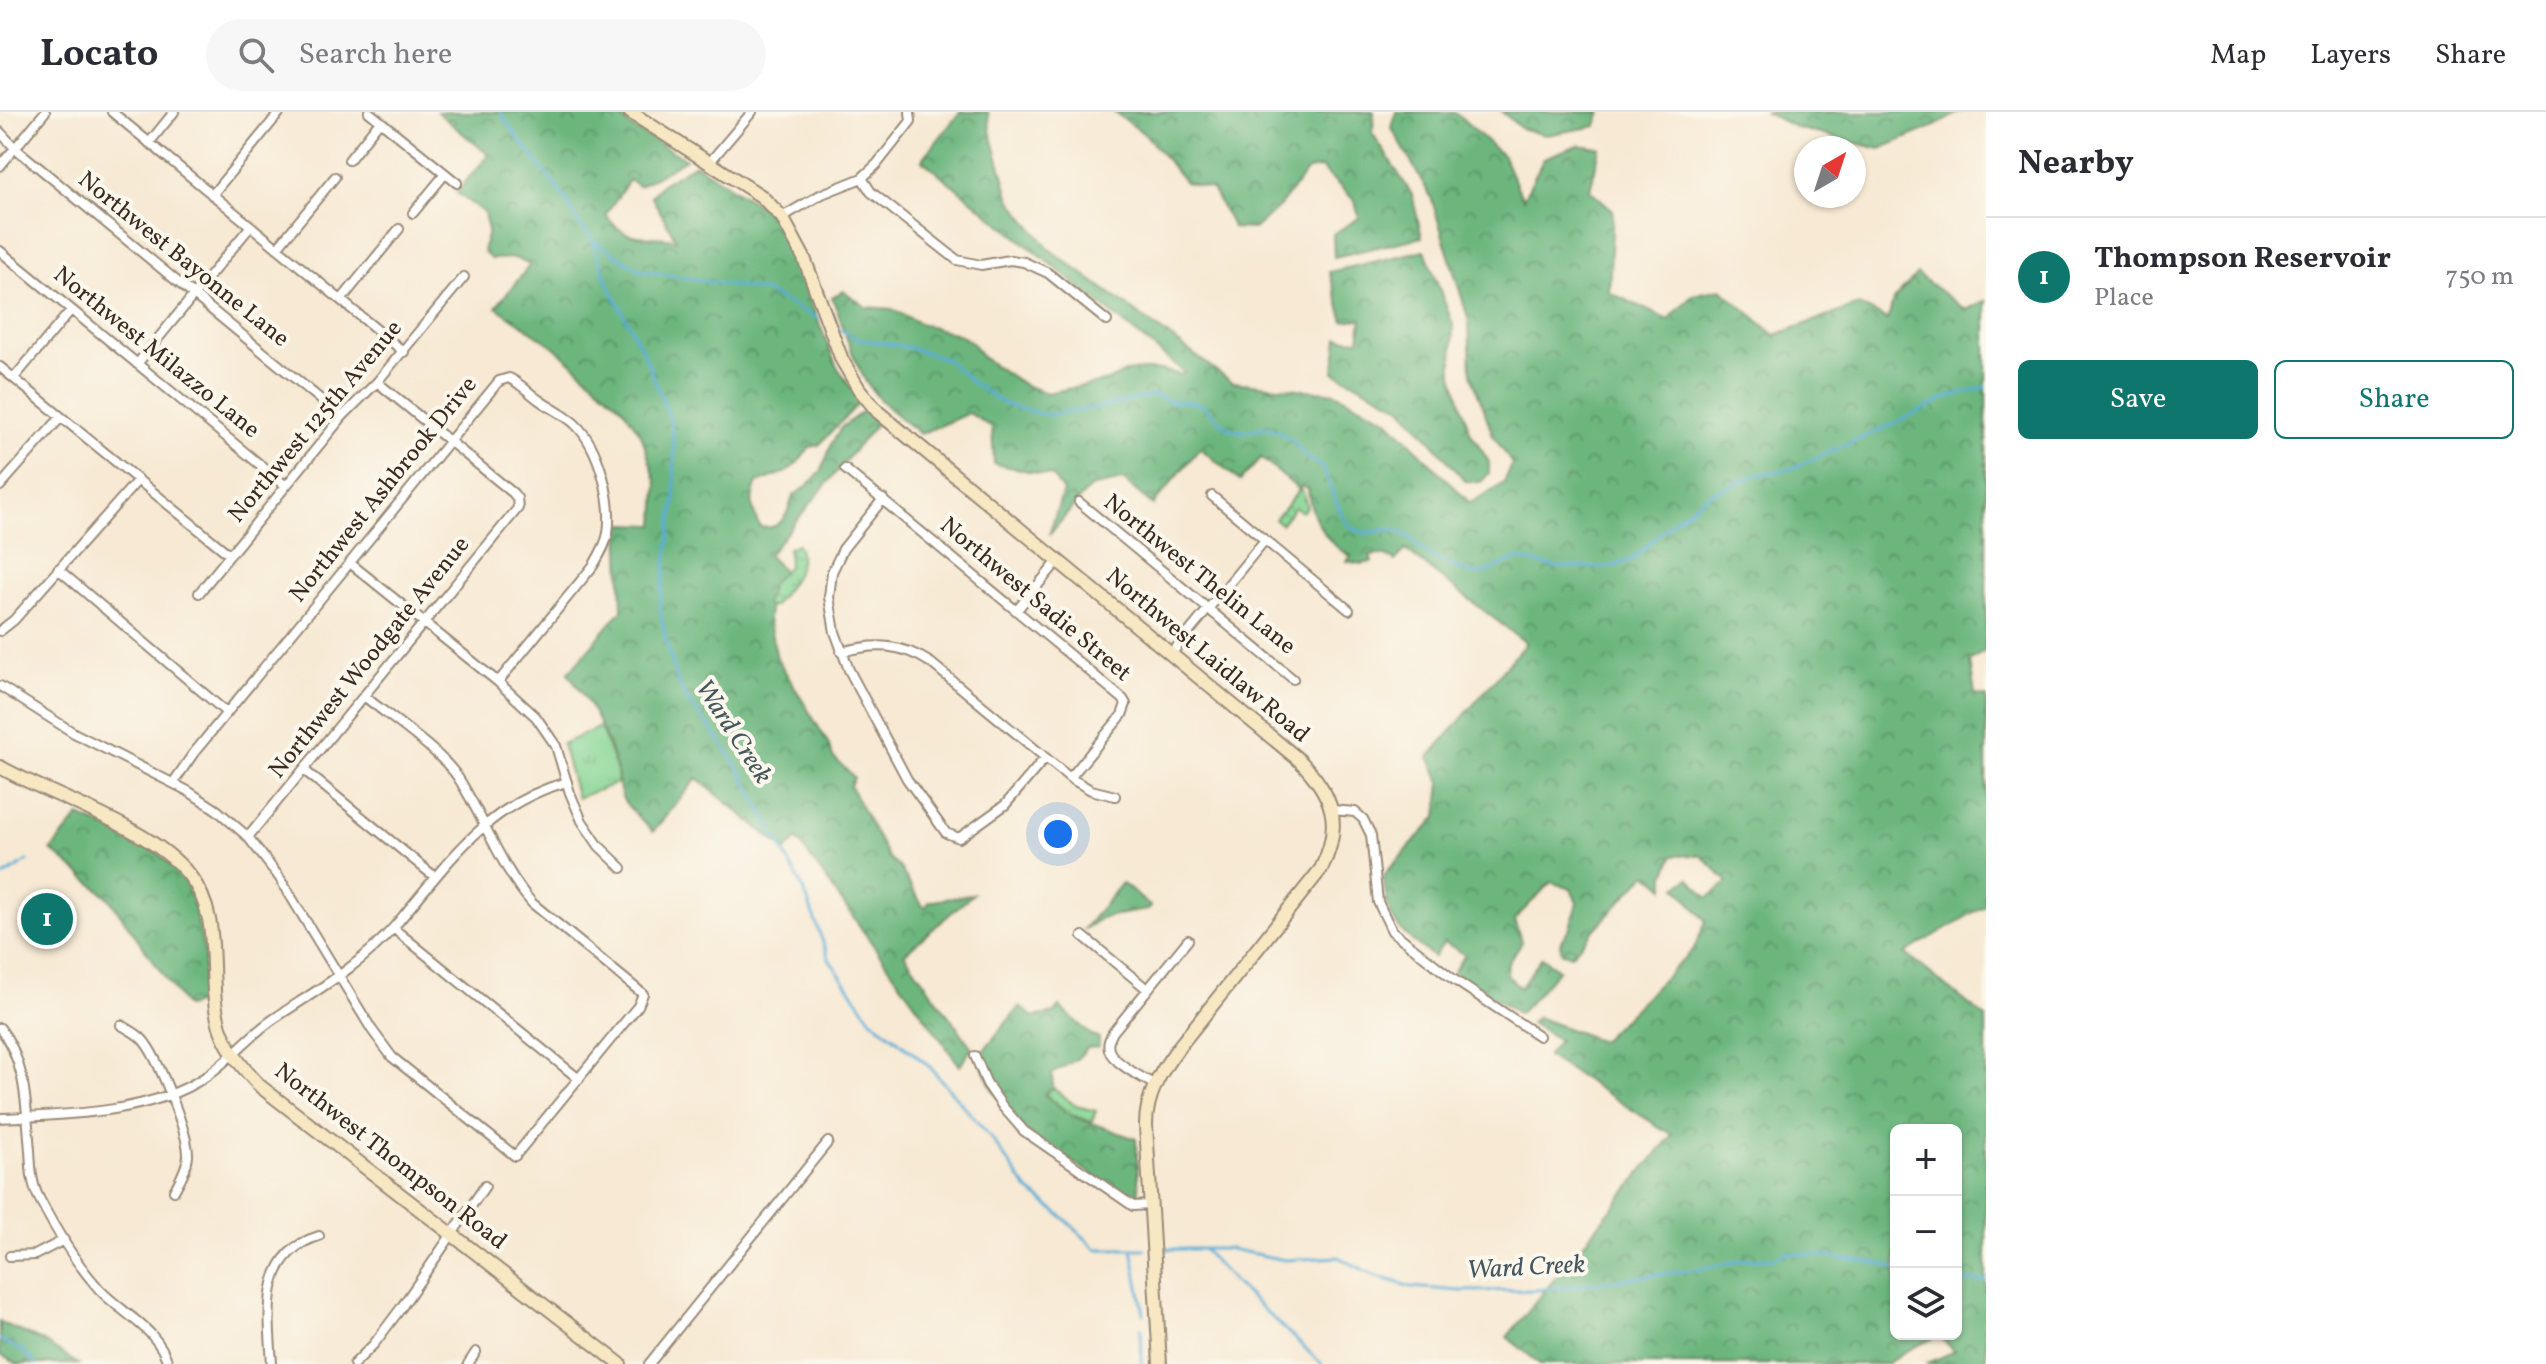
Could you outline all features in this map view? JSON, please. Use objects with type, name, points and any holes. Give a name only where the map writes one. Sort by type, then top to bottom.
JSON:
[{"type":"street","points":[[0,166],[45,112]]},
{"type":"street","points":[[112,112],[404,352]]},
{"type":"street","points":[[149,143],[174,112]]},
{"type":"street","points":[[212,195],[280,112]]},
{"type":"street","points":[[369,112],[457,183]]},
{"type":"street","name":"Northwest Laidlaw Road","points":[[630,112],[761,196],[782,217],[804,258],[842,360],[863,395],[887,421],[1299,760],[1316,777],[1332,810]]},
{"type":"street","points":[[709,163],[752,112]]},
{"type":"street","points":[[782,217],[822,194],[862,178],[911,121],[910,112]]},
{"type":"street","points":[[349,160],[380,121]]},
{"type":"street","name":"Northwest Bayonne Lane","points":[[0,132],[15,148],[342,417]]},
{"type":"street","points":[[413,213],[445,174]]},
{"type":"street","points":[[277,248],[335,177]]},
{"type":"street","points":[[862,178],[871,192],[957,260],[981,265],[1010,260],[1024,262],[1048,273],[1107,321]]},
{"type":"street","points":[[137,364],[250,227]]},
{"type":"street","points":[[341,300],[399,229]]},
{"type":"street","name":"Northwest Milazzo Lane","points":[[0,251],[286,486]]},
{"type":"street","name":"Northwest 125th Avenue","points":[[199,593],[342,417],[404,352],[464,277]]},
{"type":"street","points":[[14,378],[71,310]]},
{"type":"street","points":[[0,367],[230,555]]},
{"type":"street","name":"Northwest Ashbrook Drive","points":[[173,783],[499,381],[512,378],[579,428],[594,450],[609,525],[603,550],[593,566],[498,682]]},
{"type":"street","points":[[377,382],[450,442]]},
{"type":"street","points":[[0,486],[28,458],[61,417]]},
{"type":"street","name":"Northwest Woodgate Avenue","points":[[248,837],[516,511],[518,502],[513,493],[450,442]]},
{"type":"street","name":"Northwest Sadie Street","points":[[845,469],[1119,694],[1126,704],[1122,715],[1070,778]]},
{"type":"street","points":[[0,631],[14,620],[137,481]]},
{"type":"street","points":[[1212,496],[1349,610]]},
{"type":"street","points":[[883,499],[843,549],[832,572],[829,597],[841,652],[907,779],[943,829],[954,837],[965,835],[1005,805],[1045,758]]},
{"type":"street","name":"Northwest Thelin Lane","points":[[1079,502],[1293,679]]},
{"type":"street","points":[[1171,654],[1265,540]]},
{"type":"street","points":[[1017,610],[1058,561]]},
{"type":"street","points":[[350,563],[498,682],[536,717],[551,737],[573,802],[587,830],[622,868]]},
{"type":"street","points":[[58,569],[227,713]]},
{"type":"street","points":[[841,652],[885,645],[913,652],[931,663],[1070,778],[1091,790],[1115,796]]},
{"type":"street","points":[[0,686],[74,733],[173,783],[217,810],[248,837],[275,870],[392,1057],[515,1156],[643,996],[642,991],[532,903],[450,767],[364,696]]},
{"type":"street","name":"Northwest Thompson Road","points":[[0,767],[148,840],[178,862],[191,877],[208,912],[217,1010],[224,1037],[242,1067],[261,1087],[620,1364]]},
{"type":"street","points":[[304,770],[435,877]]},
{"type":"street","points":[[0,1118],[125,1107],[170,1095],[204,1078],[273,1019],[364,957],[485,825],[525,798],[567,782]]},
{"type":"street","points":[[1160,1364],[1146,1116],[1155,1085],[1178,1048],[1321,869],[1334,837],[1332,810],[1355,812],[1368,826],[1378,902],[1386,922],[1397,937],[1453,979],[1539,1036]]},
{"type":"street","points":[[393,928],[579,1079]]},
{"type":"street","points":[[1083,936],[1147,989]]},
{"type":"street","points":[[1155,1085],[1115,1060],[1108,1049],[1113,1032],[1188,940]]},
{"type":"street","points":[[121,1025],[143,1040],[153,1055],[184,1132],[188,1151],[184,1170],[174,1191]]},
{"type":"street","points":[[0,1028],[19,1065],[33,1183],[40,1200],[97,1287],[155,1337],[168,1364]]},
{"type":"street","points":[[975,1056],[979,1069],[1003,1107],[1034,1140],[1133,1206],[1150,1205]]},
{"type":"street","points":[[649,1364],[828,1142]]},
{"type":"street","points":[[354,1364],[374,1344],[485,1186]]},
{"type":"street","points":[[272,1364],[268,1309],[273,1279],[299,1244],[319,1236]]},
{"type":"street","points":[[10,1256],[35,1255],[64,1240]]},
{"type":"street","points":[[468,1364],[476,1352]]},
{"type":"green space","points":[[437,112],[615,112],[634,129],[686,159],[639,186],[629,180],[606,215],[621,230],[637,236],[676,239],[651,196],[662,184],[695,164],[762,207],[781,228],[836,365],[860,402],[819,445],[810,447],[787,472],[757,483],[752,506],[760,527],[768,528],[783,520],[793,496],[821,472],[842,427],[866,409],[876,424],[768,555],[785,575],[770,601],[768,619],[777,658],[828,743],[833,757],[854,777],[850,786],[888,857],[900,868],[922,905],[926,907],[929,902],[973,894],[904,954],[972,1048],[960,1066],[797,839],[786,851],[697,778],[653,832],[623,799],[616,768],[602,731],[568,673],[622,610],[619,524],[655,525],[657,484],[641,434],[622,407],[553,346],[496,307],[530,265],[515,258],[491,259],[483,251],[488,231],[484,213],[456,192],[489,155]]},
{"type":"green space","points":[[960,112],[988,112],[990,130],[1010,199],[1049,249],[1232,382],[1335,393],[1387,419],[1470,503],[1504,483],[1512,464],[1493,435],[1471,374],[1469,321],[1431,197],[1392,128],[1396,112],[1455,112],[1503,156],[1523,199],[1544,158],[1578,145],[1600,148],[1590,190],[1613,210],[1609,292],[1668,320],[1693,295],[1721,289],[1775,335],[1859,305],[1888,320],[1893,300],[1917,274],[1966,310],[1986,300],[1986,650],[1970,661],[1975,695],[1986,697],[1986,905],[1905,953],[1986,1018],[1986,1364],[1926,1364],[1955,1351],[1943,1340],[1962,1340],[1962,1124],[1890,1124],[1890,1340],[1930,1340],[1887,1364],[1540,1364],[1507,1337],[1672,1135],[1547,1056],[1559,1040],[1531,1023],[1537,1017],[1601,1041],[1694,949],[1706,921],[1677,887],[1689,878],[1708,898],[1728,882],[1701,855],[1673,856],[1665,875],[1665,888],[1647,873],[1571,955],[1562,953],[1560,943],[1570,927],[1577,903],[1571,889],[1551,882],[1514,920],[1522,942],[1508,963],[1507,975],[1520,988],[1542,957],[1559,970],[1519,1014],[1453,972],[1465,955],[1444,942],[1434,957],[1403,932],[1387,904],[1384,875],[1437,817],[1441,783],[1429,757],[1526,643],[1405,550],[1395,561],[1377,555],[1370,556],[1372,562],[1361,564],[1347,561],[1351,556],[1327,537],[1316,519],[1308,489],[1302,486],[1298,489],[1261,458],[1240,481],[1200,448],[1153,505],[1123,480],[1090,487],[1049,535],[1063,491],[1052,476],[994,464],[992,428],[969,413],[920,434],[887,407],[869,386],[856,362],[832,297],[844,291],[866,307],[892,309],[919,323],[962,336],[972,343],[982,357],[1024,385],[1047,393],[1108,381],[1125,372],[1162,370],[1181,375],[1184,372],[922,160]]},
{"type":"green space","points":[[1114,112],[1374,112],[1373,134],[1412,195],[1422,237],[1334,257],[1333,234],[1359,218],[1355,201],[1321,168],[1308,170],[1279,207],[1254,229],[1233,228],[1212,189],[1185,182],[1146,135]]},
{"type":"green space","points":[[1502,112],[1601,112],[1596,126],[1546,135],[1522,129]]},
{"type":"green space","points":[[1764,112],[1960,112],[1880,149],[1866,145],[1866,136],[1829,136],[1797,128]]},
{"type":"green space","points":[[1425,250],[1453,325],[1452,371],[1469,430],[1489,462],[1489,473],[1481,482],[1465,481],[1402,407],[1334,372],[1338,338],[1359,340],[1362,319],[1344,321],[1329,272]]},
{"type":"green space","points":[[1300,489],[1307,507],[1302,512],[1295,507],[1281,524],[1275,519]]},
{"type":"green space","points":[[797,544],[800,561],[795,576],[774,606],[767,606],[772,583],[789,565],[788,548]]},
{"type":"green space","points":[[600,727],[617,771],[618,783],[577,798],[562,744]]},
{"type":"green space","points":[[79,816],[158,853],[184,878],[205,954],[200,1003],[186,1007],[108,897],[51,850]]},
{"type":"green space","points":[[1122,883],[1151,907],[1103,917],[1083,930]]},
{"type":"green space","points":[[1020,1006],[1033,1017],[1055,1013],[1060,1007],[1092,1036],[1099,1038],[1099,1047],[1087,1048],[1078,1058],[1052,1074],[1053,1088],[1045,1095],[1072,1116],[1136,1139],[1139,1196],[1121,1192],[1048,1147],[1025,1130],[993,1090],[978,1057]]},
{"type":"green space","points":[[1053,1088],[1076,1106],[1096,1111],[1092,1122],[1071,1115],[1045,1094]]},
{"type":"green space","points":[[0,1322],[42,1341],[78,1364],[18,1364],[0,1355]]},
{"type":"waterway","name":"Ward Creek","points":[[501,112],[592,239],[606,279],[646,358],[670,419],[674,442],[675,499],[660,605],[665,638],[677,679],[686,699],[740,770],[804,890],[829,959],[871,1019],[929,1066],[992,1139],[1027,1189],[1096,1249],[1145,1249]]},
{"type":"waterway","points":[[592,240],[640,270],[764,291],[819,319]]},
{"type":"waterway","points":[[838,329],[858,339],[907,347],[946,359],[973,383],[1006,405],[1047,415],[1155,395],[1172,402],[1187,401],[1204,406],[1226,427],[1241,432],[1264,427],[1278,431],[1322,467],[1341,513],[1353,529],[1366,533],[1391,529],[1405,534],[1430,556],[1472,574],[1484,573],[1517,559],[1556,567],[1611,567],[1633,559],[1674,520],[1710,494],[1757,475],[1790,469],[1946,398],[1986,387]]},
{"type":"waterway","points":[[0,876],[27,861]]},
{"type":"waterway","points":[[1132,1249],[1144,1314]]},
{"type":"waterway","name":"Ward Creek","points":[[1161,1249],[1230,1249],[1285,1260],[1338,1257],[1374,1275],[1411,1287],[1460,1291],[1573,1286],[1749,1259],[1777,1258],[1784,1253],[1890,1266]]},
{"type":"waterway","points":[[1204,1250],[1322,1364]]},
{"type":"waterway","name":"Ward Creek","points":[[1962,1281],[1986,1281]]},
{"type":"waterway","points":[[1141,1328],[1142,1364]]},
{"type":"waterway","points":[[0,1340],[23,1351],[35,1364]]},
{"type":"place","name":"Thompson Reservoir","points":[[47,919]]}]
